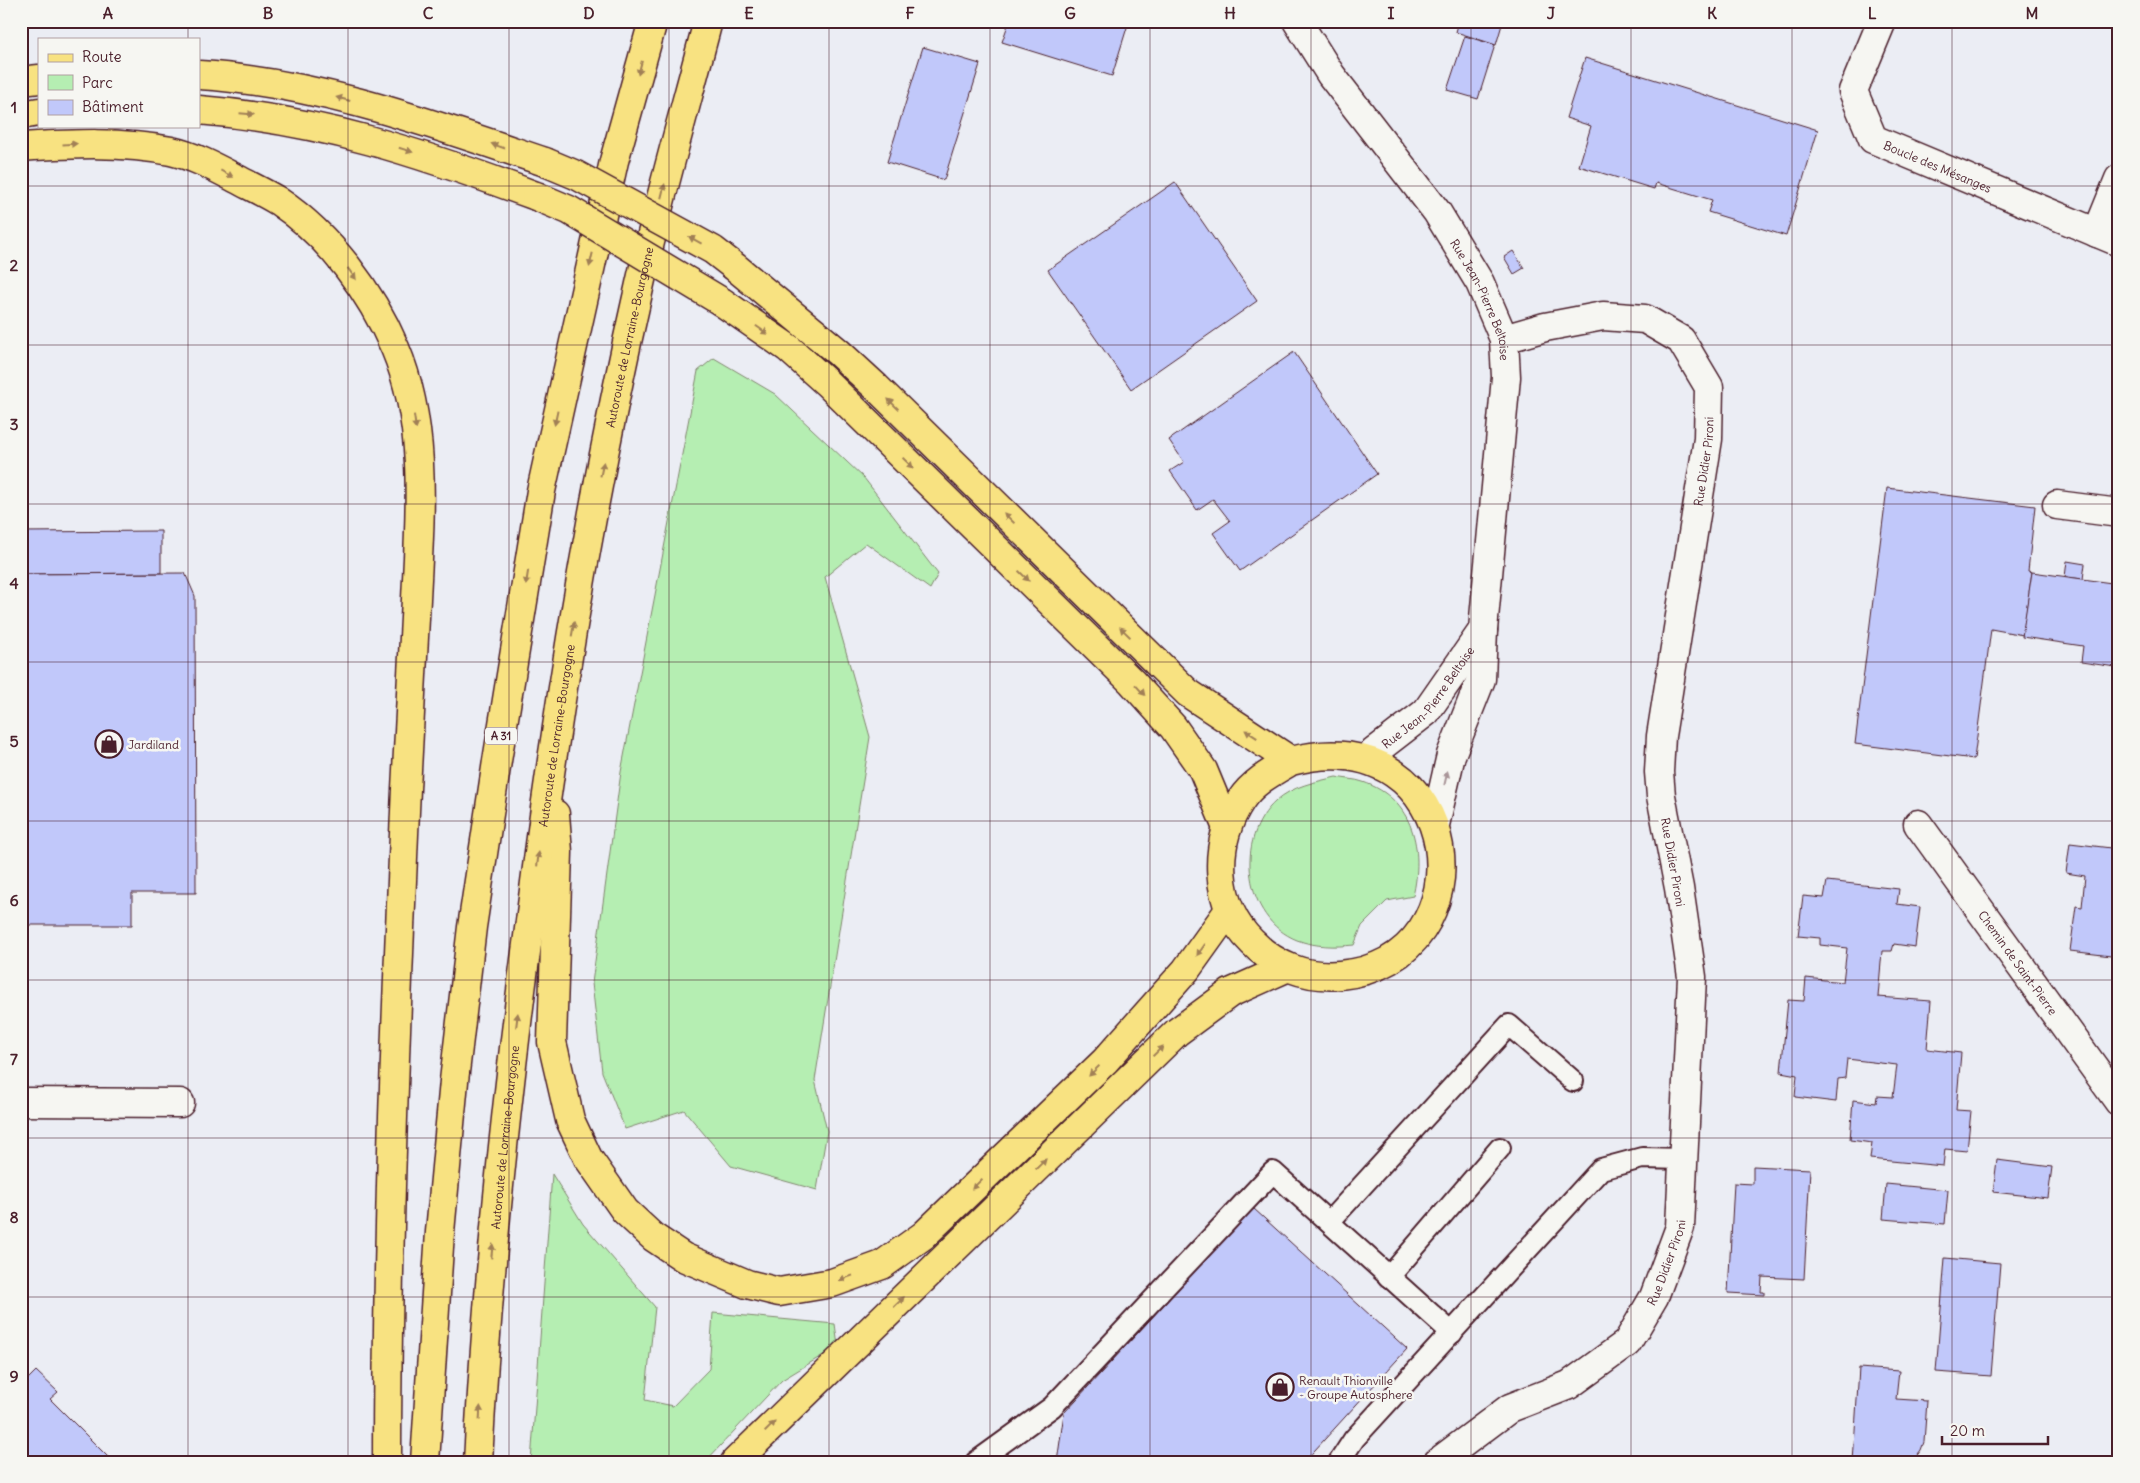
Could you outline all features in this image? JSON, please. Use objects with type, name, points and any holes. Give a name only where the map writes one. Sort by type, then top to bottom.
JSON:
[{"type":"main road","name":"A 31","points":[[425,1462],[440,1232],[454,1080],[472,927],[497,761],[541,491],[614,162],[652,21]]},
{"type":"main road","name":"Autoroute de Lorraine-Bourgogne","points":[[478,1462],[485,1326],[509,1078],[550,763],[594,507],[638,296],[708,21]]},
{"type":"main road","points":[[200,75],[272,84],[322,94],[445,128],[545,162],[576,175],[713,250],[735,266],[838,352],[876,387],[1188,694],[1291,761]]},
{"type":"main road","points":[[21,80],[38,79]]},
{"type":"main road","points":[[200,110],[255,114],[317,126],[378,141],[438,160],[536,196],[568,210],[722,302],[788,348],[1132,682],[1173,727],[1203,770],[1227,828]]},
{"type":"main road","points":[[21,115],[38,112]]},
{"type":"main road","points":[[21,147],[88,143],[137,145],[176,152],[212,166],[278,201],[311,227],[343,262],[373,303],[396,349],[412,394],[418,442],[419,545],[394,1059],[387,1335],[387,1462]]},
{"type":"main road","points":[[1340,754],[1365,759],[1388,769],[1408,784],[1423,803],[1435,825],[1442,862],[1437,898],[1420,932],[1394,958],[1360,973],[1323,977],[1286,968],[1263,954],[1243,934],[1229,910],[1222,883],[1220,855],[1227,828],[1242,800],[1263,777],[1291,761],[1340,754]]},
{"type":"main road","points":[[550,763],[558,852],[552,1042],[570,1120],[588,1158],[606,1185],[625,1210],[653,1237],[683,1257],[747,1284],[780,1292],[832,1283],[882,1264],[924,1235],[1105,1060],[1186,970],[1229,910]]},
{"type":"main road","points":[[736,1462],[1177,1032],[1230,993],[1286,968]]},
{"type":"street","name":"Rue Jean-Pierre Beltoise","points":[[1297,21],[1331,75],[1438,212],[1480,283],[1504,339],[1506,377],[1483,630],[1481,679],[1451,755],[1435,825]]},
{"type":"street","name":"Boucle des Mésanges","points":[[1882,21],[1854,90],[1873,139],[2108,237]]},
{"type":"street","points":[[2108,237],[2119,179]]},
{"type":"street","name":"Rue Didier Pironi","points":[[1438,1462],[1510,1408],[1569,1385],[1627,1342],[1654,1297],[1680,1227],[1692,977],[1659,772],[1661,736],[1708,440],[1709,387],[1681,340],[1645,319],[1603,316],[1545,327],[1504,339]]},
{"type":"street","points":[[2057,505],[2119,513]]},
{"type":"street","name":"Rue Jean-Pierre Beltoise","points":[[1365,759],[1426,712],[1483,630]]},
{"type":"street","name":"Chemin de Saint-Pierre","points":[[1918,824],[2119,1102]]},
{"type":"street","points":[[21,1102],[180,1104]]},
{"type":"lane","points":[[1329,1222],[1509,1025],[1572,1081]]},
{"type":"lane","points":[[1389,1277],[1500,1148]]},
{"type":"lane","points":[[1340,1462],[1354,1439],[1601,1169],[1642,1158],[1683,1159]]},
{"type":"lane","points":[[976,1462],[1052,1407],[1273,1172],[1452,1333]]},
{"type":"green space","points":[[714,358],[775,394],[864,478],[938,574],[930,589],[866,543],[825,577],[870,737],[815,1080],[827,1131],[817,1190],[731,1166],[684,1110],[625,1129],[602,1072],[592,983],[621,772],[698,371]]},
{"type":"green space","points":[[1336,777],[1360,781],[1380,790],[1394,801],[1404,813],[1411,828],[1415,844],[1417,861],[1416,879],[1413,896],[1387,901],[1362,926],[1354,945],[1325,946],[1297,940],[1279,930],[1265,915],[1256,897],[1251,876],[1250,856],[1254,835],[1263,817],[1276,801],[1296,788]]},
{"type":"green space","points":[[552,1174],[583,1224],[655,1307],[645,1400],[673,1406],[709,1369],[713,1313],[835,1324],[838,1346],[782,1380],[705,1462],[531,1462]]},
{"type":"building","points":[[1006,21],[1129,21],[1112,76],[1002,42],[1009,22]]},
{"type":"building","points":[[1459,21],[1467,23],[1468,21],[1503,21],[1496,45],[1456,32]]},
{"type":"building","points":[[1465,36],[1495,45],[1478,99],[1447,90]]},
{"type":"building","points":[[923,47],[980,64],[944,180],[887,162]]},
{"type":"building","points":[[1585,58],[1818,130],[1786,236],[1708,212],[1712,200],[1656,183],[1654,189],[1579,166],[1591,126],[1566,118]]},
{"type":"building","points":[[1175,182],[1257,301],[1131,389],[1048,270]]},
{"type":"building","points":[[1513,251],[1524,268],[1514,274],[1504,257]]},
{"type":"building","points":[[1294,352],[1377,474],[1240,571],[1213,533],[1230,521],[1213,499],[1197,510],[1170,471],[1184,462],[1169,440]]},
{"type":"building","points":[[1887,488],[2035,506],[2028,571],[2032,572],[2023,635],[1991,629],[1974,759],[1855,744]]},
{"type":"building","points":[[161,531],[161,573],[21,574],[21,532]]},
{"type":"building","points":[[2067,561],[2085,564],[2083,579],[2065,577]]},
{"type":"building","points":[[2032,572],[2119,584],[2119,650],[2116,667],[2081,662],[2083,646],[2022,637]]},
{"type":"building","name":"Jardiland","points":[[185,573],[195,596],[196,893],[132,893],[132,925],[21,925],[21,574]]},
{"type":"building","points":[[2070,843],[2119,849],[2119,957],[2070,951],[2076,906],[2082,907],[2085,876],[2066,873]]},
{"type":"building","points":[[1827,881],[1899,889],[1897,904],[1920,907],[1915,947],[1894,944],[1892,951],[1882,951],[1878,997],[1931,1001],[1927,1049],[1961,1053],[1956,1110],[1971,1111],[1967,1151],[1945,1149],[1943,1166],[1870,1159],[1872,1143],[1850,1140],[1853,1100],[1876,1103],[1877,1096],[1893,1097],[1897,1065],[1847,1059],[1845,1078],[1838,1079],[1836,1102],[1795,1097],[1797,1075],[1781,1072],[1788,1000],[1804,1001],[1806,978],[1843,982],[1847,948],[1820,945],[1820,938],[1798,936],[1803,896],[1824,898]]},
{"type":"building","points":[[1997,1160],[2052,1167],[2048,1198],[1993,1192]]},
{"type":"building","points":[[1753,1166],[1810,1169],[1804,1279],[1762,1277],[1761,1292],[1764,1292],[1764,1295],[1728,1293],[1734,1183],[1753,1184]]},
{"type":"building","points":[[1886,1184],[1948,1190],[1945,1224],[1883,1219]]},
{"type":"building","points":[[1253,1208],[1407,1349],[1304,1462],[1057,1462],[1064,1413]]},
{"type":"building","points":[[1945,1258],[2000,1263],[1991,1376],[1936,1372]]},
{"type":"building","points":[[1859,1368],[1899,1371],[1896,1399],[1927,1401],[1924,1442],[1921,1450],[1912,1462],[1853,1462]]},
{"type":"building","points":[[36,1371],[58,1392],[50,1399],[113,1462],[21,1462],[21,1386]]},
{"type":"building","points":[[1022,1457],[1052,1462],[1021,1462]]},
{"type":"building","points":[[1620,1458],[1675,1462],[1620,1462]]},
{"type":"place","name":"Jardiland","points":[[109,744]]},
{"type":"place","name":"Renault Thionville - Groupe Autosphere","points":[[1280,1387]]}]
